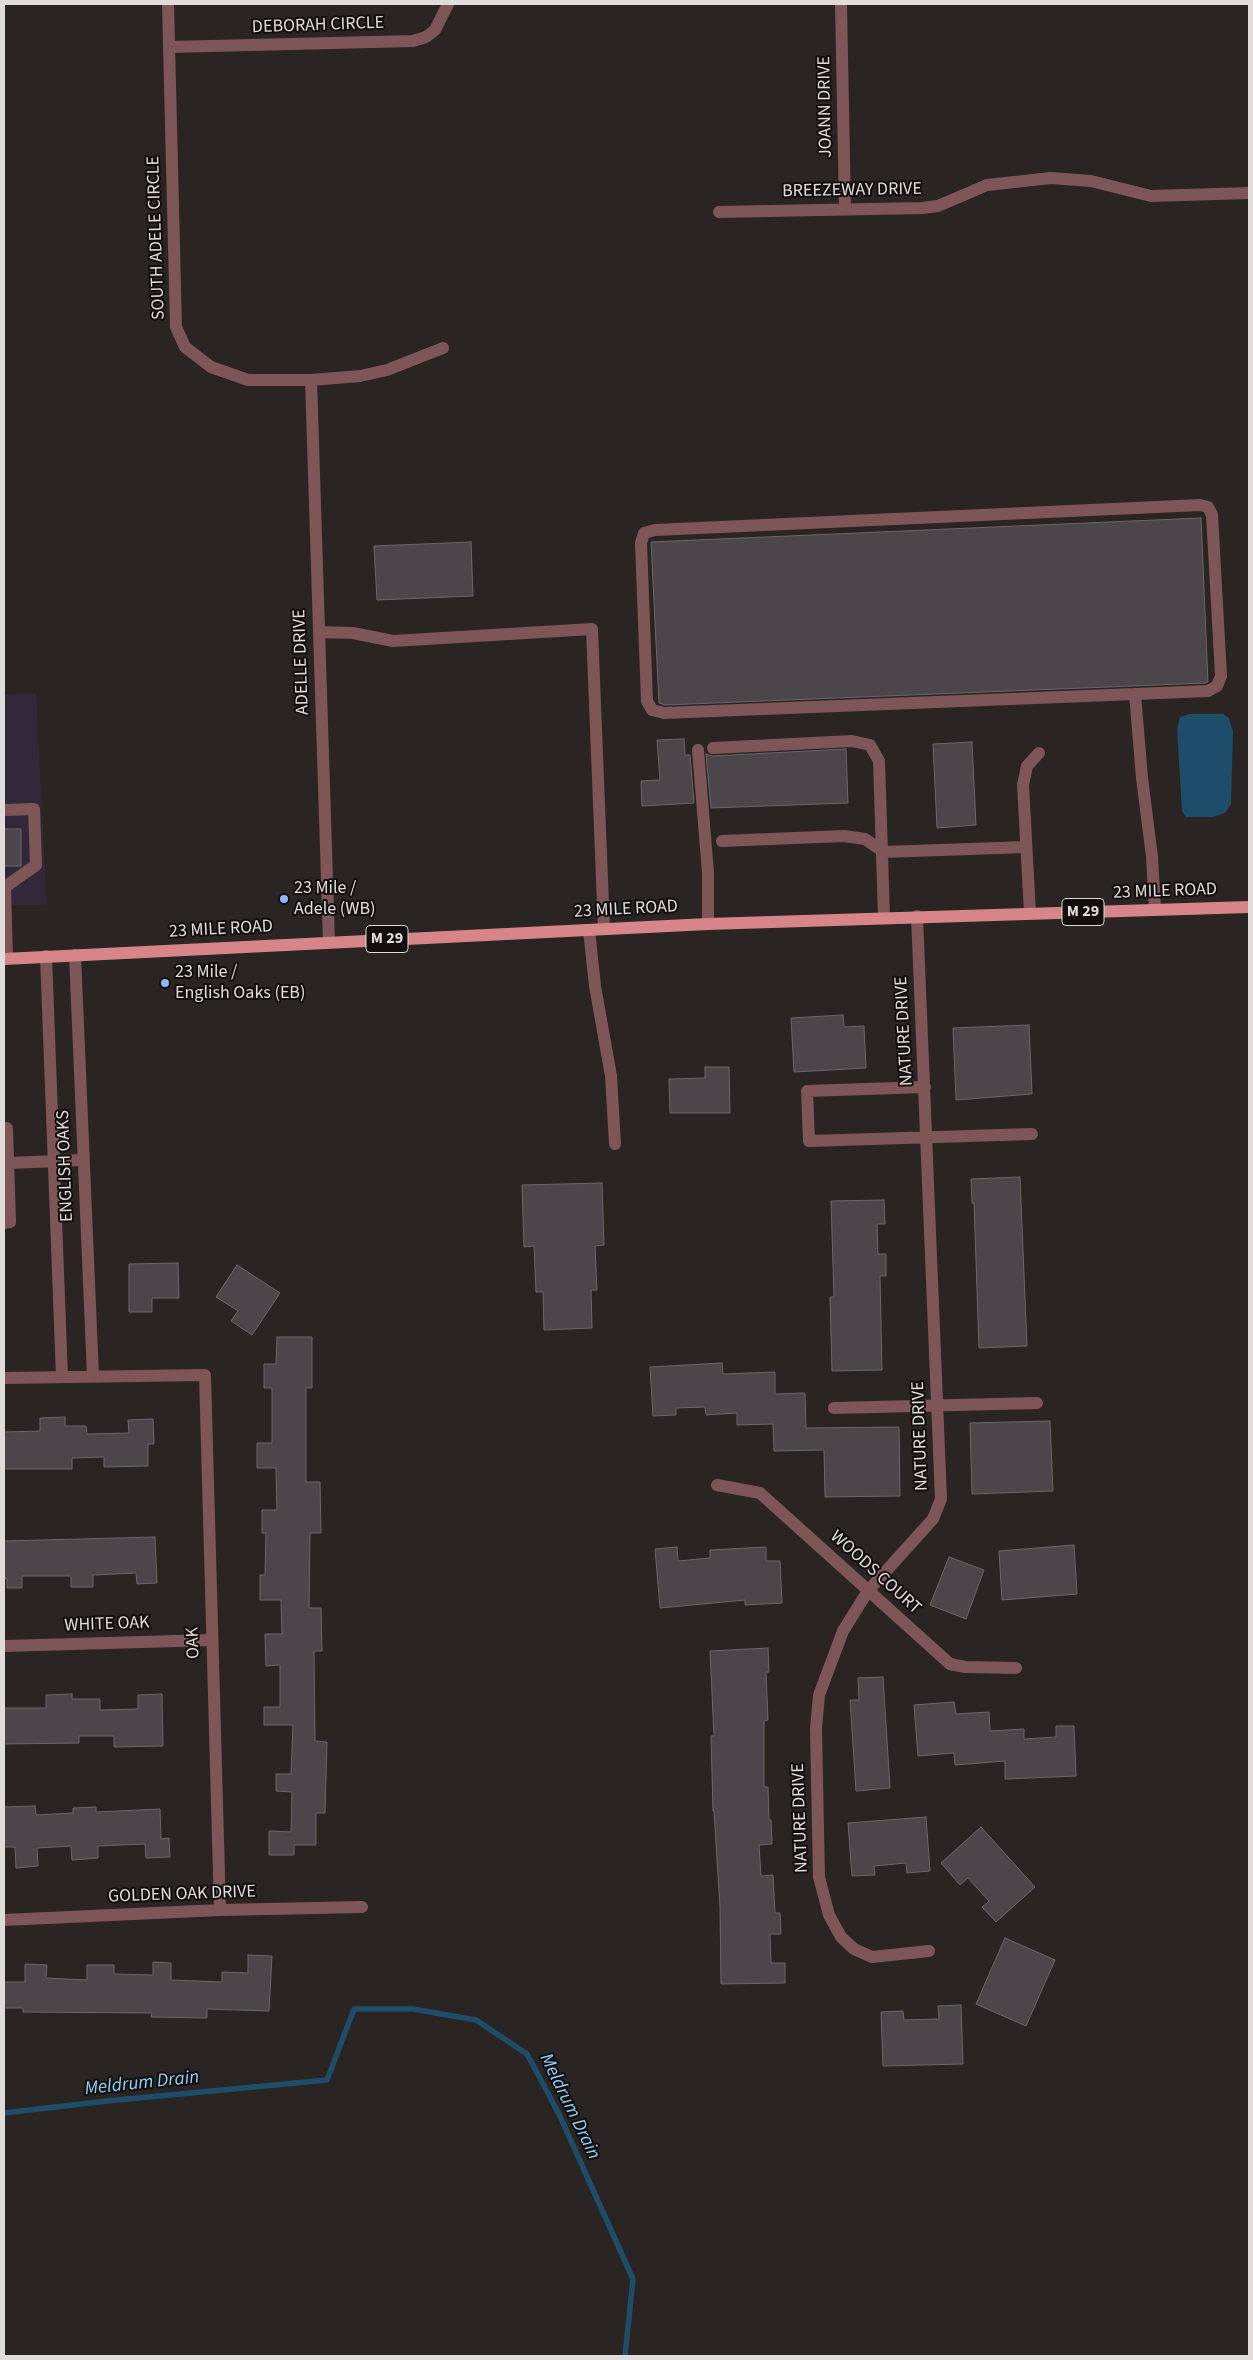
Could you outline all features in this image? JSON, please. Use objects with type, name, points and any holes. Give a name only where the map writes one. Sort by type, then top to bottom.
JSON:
[{"type":"main road","name":"23 MILE ROAD","points":[[5,958],[708,924],[1249,907]]},
{"type":"street","name":"SOUTH ADELE CIRCLE","points":[[168,4],[176,327],[184,347],[211,367],[248,380],[311,380],[360,376],[387,370],[444,348]]},
{"type":"street","name":"DEBORAH CIRCLE","points":[[170,47],[413,41],[426,37],[435,30],[448,4]]},
{"type":"street","name":"JOANN DRIVE","points":[[841,4],[846,209]]},
{"type":"street","name":"BREEZEWAY DRIVE","points":[[719,212],[938,206],[987,186],[1051,178],[1091,181],[1152,196],[1249,193]]},
{"type":"street","name":"ADELLE DRIVE","points":[[311,380],[328,942]]},
{"type":"street","points":[[1200,505],[1208,507],[1212,515],[1221,676],[1217,686],[1208,691],[1135,694],[664,713],[652,710],[647,701],[641,543],[644,534],[655,530],[1200,505]]},
{"type":"street","points":[[319,632],[353,634],[393,641],[592,629],[604,929]]},
{"type":"street","points":[[1135,694],[1142,778],[1152,857],[1155,909]]},
{"type":"street","points":[[713,748],[852,741],[870,745],[879,761],[884,852],[884,917]]},
{"type":"street","points":[[698,750],[708,874],[708,924]]},
{"type":"street","points":[[1030,913],[1023,785],[1027,766],[1039,753]]},
{"type":"street","points":[[4,810],[34,809],[36,865],[5,887],[5,958]]},
{"type":"street","points":[[722,841],[844,836],[865,840],[884,852],[1026,847]]},
{"type":"street","name":"NATURE DRIVE","points":[[917,916],[925,1087],[925,1138],[942,1483],[940,1499],[933,1519],[868,1591],[843,1631],[820,1695],[816,1729],[822,1890],[829,1915],[841,1937],[854,1949],[872,1957],[929,1950]]},
{"type":"street","points":[[589,930],[595,986],[611,1076],[615,1144]]},
{"type":"street","name":"ENGLISH OAKS","points":[[75,955],[93,1376]]},
{"type":"street","name":"ENGLISH OAKS","points":[[46,956],[62,1377]]},
{"type":"street","points":[[925,1087],[807,1091],[808,1141],[1032,1134]]},
{"type":"street","points":[[4,1128],[7,1128],[10,1222],[4,1223]]},
{"type":"street","points":[[9,1162],[83,1160]]},
{"type":"street","name":"OAK","points":[[93,1376],[205,1375],[220,1910]]},
{"type":"street","points":[[4,1378],[93,1376]]},
{"type":"street","points":[[834,1408],[1037,1402]]},
{"type":"street","name":"WOODS COURT","points":[[717,1485],[760,1493],[950,1664],[965,1667],[1016,1668]]},
{"type":"street","name":"WHITE OAK","points":[[4,1646],[211,1640]]},
{"type":"street","name":"GOLDEN OAK DRIVE","points":[[4,1920],[220,1910],[362,1907]]},
{"type":"shaded area","points":[[36,693],[47,905],[4,905],[4,694]]},
{"type":"water","points":[[1190,714],[1223,714],[1229,718],[1233,732],[1231,804],[1225,813],[1213,817],[1186,817],[1182,811],[1177,729],[1180,717]]},
{"type":"building","points":[[1201,518],[1208,682],[1206,683],[665,705],[659,703],[651,542]]},
{"type":"building","points":[[471,542],[473,596],[377,600],[374,546]]},
{"type":"building","points":[[684,739],[685,755],[690,755],[694,803],[642,806],[641,781],[660,780],[657,740]]},
{"type":"building","points":[[972,742],[976,825],[937,828],[933,744]]},
{"type":"building","points":[[846,749],[848,803],[711,808],[706,754],[713,756]]},
{"type":"building","points":[[4,829],[21,829],[21,866],[4,866]]},
{"type":"building","points":[[843,1015],[844,1027],[864,1026],[866,1068],[794,1072],[791,1018]]},
{"type":"building","points":[[1029,1025],[1032,1094],[956,1100],[953,1028]]},
{"type":"building","points":[[705,1067],[729,1067],[730,1113],[670,1113],[669,1079],[705,1078]]},
{"type":"building","points":[[1020,1177],[1027,1346],[979,1348],[974,1203],[972,1203],[971,1179]]},
{"type":"building","points":[[602,1183],[604,1245],[595,1246],[597,1290],[591,1290],[592,1328],[544,1330],[543,1292],[536,1292],[534,1246],[524,1247],[522,1185]]},
{"type":"building","points":[[884,1200],[885,1224],[877,1224],[878,1254],[886,1254],[886,1276],[880,1276],[882,1370],[832,1371],[830,1297],[834,1297],[831,1201]]},
{"type":"building","points":[[178,1263],[179,1298],[152,1298],[152,1312],[129,1312],[129,1264]]},
{"type":"building","points":[[237,1265],[280,1293],[252,1335],[231,1321],[238,1311],[216,1297]]},
{"type":"building","points":[[277,1337],[312,1337],[312,1388],[306,1388],[306,1482],[320,1482],[321,1533],[310,1533],[309,1608],[321,1608],[322,1651],[314,1651],[315,1741],[327,1742],[325,1813],[316,1813],[316,1845],[294,1845],[294,1855],[269,1855],[269,1831],[291,1832],[292,1792],[276,1791],[276,1774],[291,1774],[293,1725],[264,1725],[264,1707],[280,1707],[280,1665],[266,1666],[265,1634],[282,1634],[281,1600],[260,1600],[260,1575],[265,1575],[266,1533],[262,1533],[262,1510],[277,1510],[276,1468],[257,1468],[257,1443],[272,1443],[272,1388],[264,1388],[264,1364],[276,1364]]},
{"type":"building","points":[[722,1363],[723,1374],[775,1372],[775,1394],[805,1393],[806,1428],[899,1427],[900,1496],[825,1497],[824,1450],[774,1451],[773,1424],[737,1425],[737,1413],[706,1415],[705,1407],[676,1408],[676,1415],[653,1416],[650,1367]]},
{"type":"building","points":[[65,1417],[65,1426],[86,1426],[87,1434],[129,1433],[128,1420],[153,1419],[154,1444],[148,1444],[148,1466],[104,1467],[104,1457],[72,1458],[72,1469],[4,1469],[4,1432],[40,1431],[40,1418]]},
{"type":"building","points":[[1050,1421],[1053,1491],[972,1494],[970,1423]]},
{"type":"building","points":[[155,1537],[157,1583],[137,1584],[136,1573],[93,1575],[93,1587],[71,1587],[71,1576],[22,1576],[22,1588],[7,1588],[7,1578],[4,1579],[4,1541]]},
{"type":"building","points":[[1074,1545],[1077,1594],[1002,1600],[999,1551]]},
{"type":"building","points":[[677,1547],[678,1561],[710,1558],[710,1550],[766,1547],[766,1561],[780,1561],[782,1603],[745,1605],[745,1600],[660,1608],[655,1549]]},
{"type":"building","points":[[949,1557],[984,1570],[966,1619],[930,1605]]},
{"type":"building","points":[[768,1648],[769,1672],[766,1672],[768,1720],[764,1721],[764,1787],[768,1787],[772,1844],[759,1845],[761,1876],[773,1875],[775,1913],[780,1913],[781,1934],[770,1934],[771,1963],[785,1963],[785,1983],[721,1984],[720,1907],[713,1811],[711,1736],[714,1736],[710,1651]]},
{"type":"building","points":[[883,1677],[890,1788],[856,1791],[850,1700],[859,1700],[858,1678]]},
{"type":"building","points":[[72,1694],[72,1699],[100,1699],[100,1710],[138,1709],[138,1695],[162,1694],[163,1746],[114,1747],[114,1736],[79,1736],[79,1743],[4,1744],[4,1708],[46,1708],[46,1695]]},
{"type":"building","points":[[954,1702],[956,1714],[989,1712],[990,1731],[1024,1729],[1024,1739],[1056,1737],[1056,1726],[1074,1726],[1076,1776],[1005,1779],[1005,1761],[955,1765],[954,1753],[918,1756],[914,1705]]},
{"type":"building","points":[[35,1806],[36,1815],[73,1813],[73,1808],[96,1807],[96,1812],[160,1809],[161,1839],[169,1838],[170,1857],[146,1858],[145,1844],[98,1846],[98,1858],[72,1860],[71,1846],[37,1848],[38,1866],[16,1868],[15,1847],[4,1847],[4,1807]]},
{"type":"building","points":[[926,1817],[930,1871],[907,1873],[906,1863],[874,1866],[875,1875],[852,1876],[848,1823]]},
{"type":"building","points":[[981,1827],[1035,1887],[996,1922],[982,1907],[989,1901],[968,1878],[960,1885],[941,1863]]},
{"type":"building","points":[[1005,1938],[1055,1960],[1026,2026],[976,2004]]},
{"type":"building","points":[[248,1955],[272,1956],[269,2011],[207,2009],[207,2018],[151,2017],[152,2013],[23,2012],[23,2008],[4,2008],[4,1982],[25,1982],[25,1964],[47,1965],[46,1978],[87,1980],[87,1965],[114,1965],[114,1974],[153,1975],[153,1962],[171,1963],[171,1980],[222,1982],[222,1972],[248,1973]]},
{"type":"building","points":[[961,2005],[963,2064],[883,2066],[881,2012],[903,2011],[904,2020],[939,2019],[938,2006]]},
{"type":"waterway","name":"Meldrum Drain","points":[[4,2113],[327,2080],[354,2009],[413,2009],[476,2020],[527,2054],[559,2114],[633,2279],[625,2356]]},
{"type":"place","name":"23 Mile / Adele (WB)","points":[[284,899]]},
{"type":"place","name":"23 Mile / English Oaks (EB)","points":[[165,983]]}]
